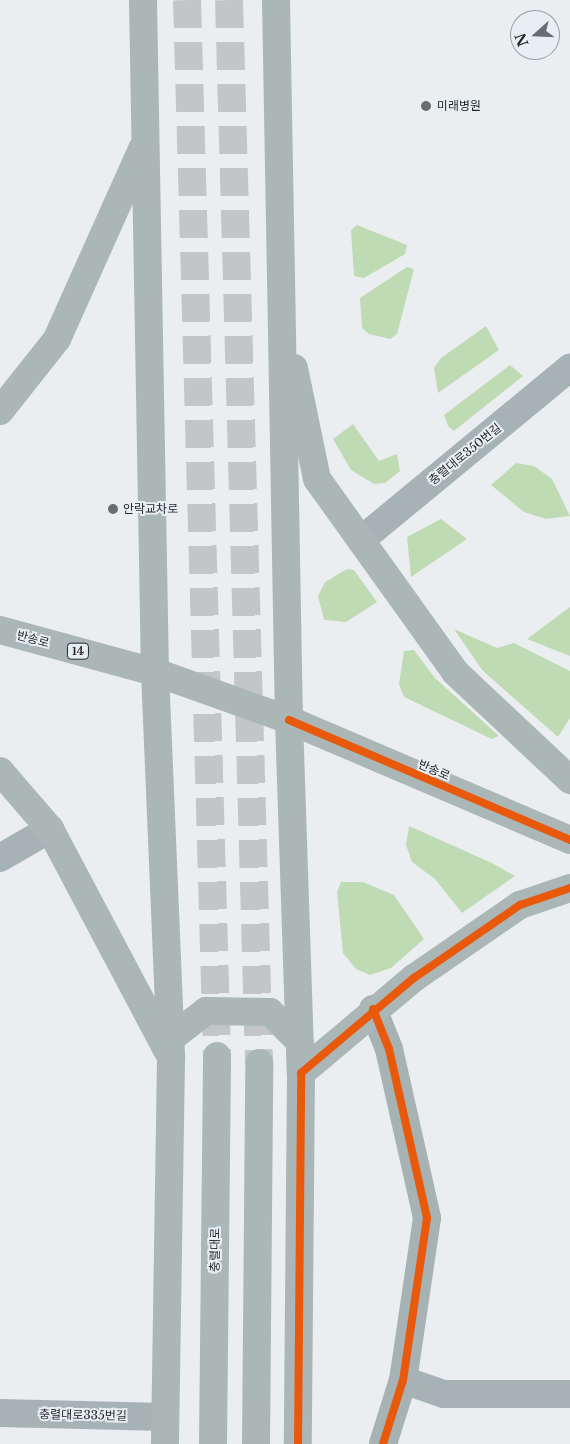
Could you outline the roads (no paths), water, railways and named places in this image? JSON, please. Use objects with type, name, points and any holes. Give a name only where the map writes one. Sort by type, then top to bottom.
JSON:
[{"type":"main road","points":[[143,0],[155,672],[171,1049],[165,1444]]},
{"type":"main road","points":[[276,0],[289,720],[301,1073],[298,1444]]},
{"type":"main road","points":[[0,411],[57,339],[146,141]]},
{"type":"main road","points":[[280,299],[317,478],[456,672],[570,780]]},
{"type":"main road","name":"반송로","points":[[0,630],[155,672],[289,720],[570,840]]},
{"type":"main road","points":[[0,771],[50,830],[101,919],[171,1049]]},
{"type":"main road","points":[[301,1073],[373,1010],[520,905],[570,888]]},
{"type":"main road","points":[[171,1049],[206,1011],[270,1012],[300,1042]]},
{"type":"main road","name":"충렬대로","points":[[213,1444],[217,1056]]},
{"type":"main road","points":[[256,1444],[259,1063]]},
{"type":"street","name":"충렬대로350번길","points":[[360,540],[570,368]]},
{"type":"street","points":[[0,858],[50,830]]},
{"type":"street","points":[[373,1010],[389,1049],[427,1218],[404,1380],[383,1444]]},
{"type":"street","points":[[404,1380],[444,1394],[570,1394]]},
{"type":"street","name":"충렬대로335번길","points":[[0,1413],[165,1417]]},
{"type":"tunnel","points":[[187,0],[217,1056]]},
{"type":"tunnel","points":[[229,0],[259,1063]]},
{"type":"place","name":"미래병원","points":[[426,106]]},
{"type":"place","name":"안락교차로","points":[[113,509]]}]
